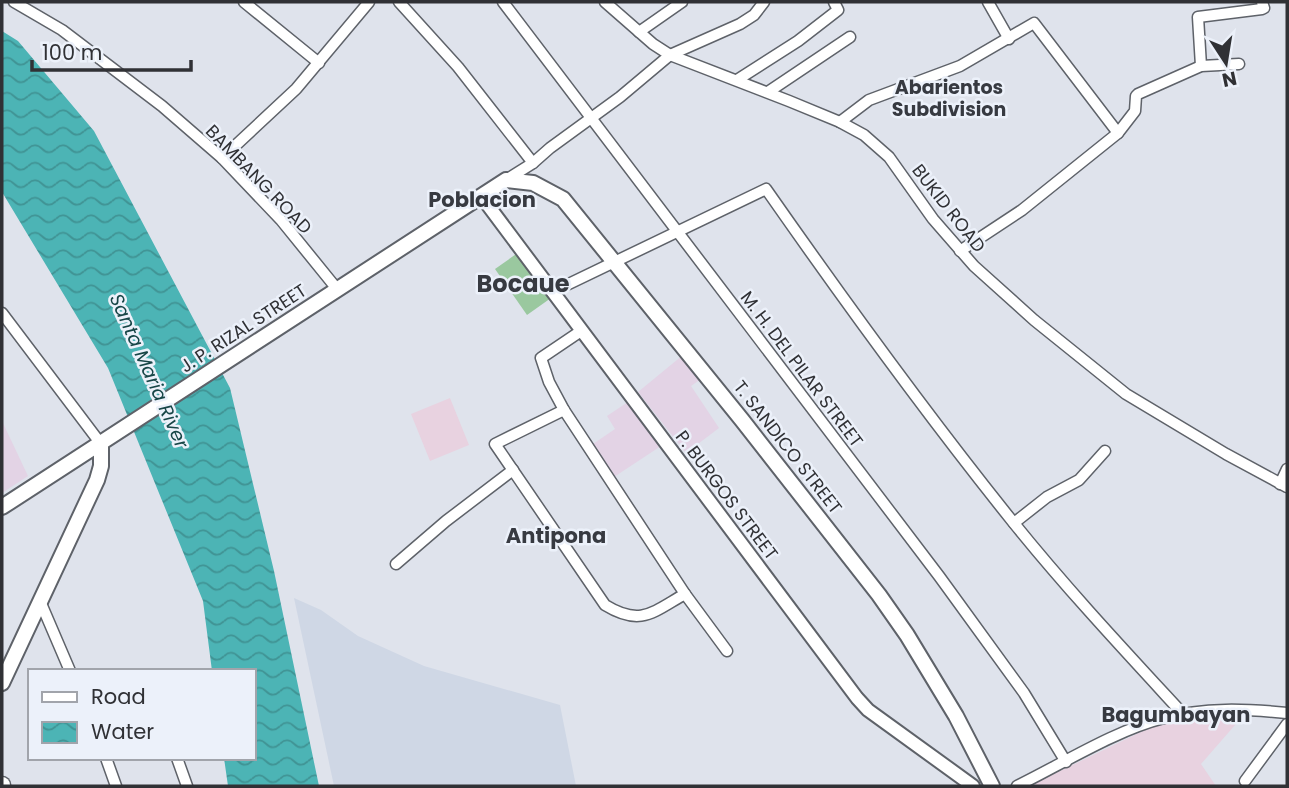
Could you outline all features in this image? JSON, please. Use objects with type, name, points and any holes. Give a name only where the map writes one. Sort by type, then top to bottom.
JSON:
[{"type":"main road","name":"J. P. RIZAL STREET","points":[[2,507],[506,180]]},
{"type":"main road","name":"T. SANDICO STREET","points":[[506,180],[533,183],[563,199],[742,420],[879,595],[907,635],[956,716],[992,786]]},
{"type":"main road","points":[[2,683],[97,480],[101,466],[101,444]]},
{"type":"street","name":"BAMBANG ROAD","points":[[14,2],[62,30],[162,106],[222,158],[281,220],[337,289]]},
{"type":"street","points":[[244,2],[319,63]]},
{"type":"street","points":[[222,158],[296,89],[369,2]]},
{"type":"street","points":[[399,2],[458,67],[533,163]]},
{"type":"street","name":"M. H. DEL PILAR STREET","points":[[503,2],[986,638],[1066,762]]},
{"type":"street","name":"BUKID ROAD","points":[[605,2],[670,55],[768,92],[864,135],[889,157],[933,219],[960,251],[1034,320],[1126,394],[1284,486]]},
{"type":"street","points":[[639,32],[682,2]]},
{"type":"street","points":[[506,180],[533,163],[670,55],[740,24],[754,15],[764,2]]},
{"type":"street","points":[[737,80],[798,41],[838,10],[834,2]]},
{"type":"street","points":[[988,2],[1009,39]]},
{"type":"street","points":[[1201,66],[1198,17],[1262,9],[1262,2]]},
{"type":"street","points":[[840,122],[869,100],[960,66],[1034,23],[1118,133]]},
{"type":"street","points":[[768,92],[850,37]]},
{"type":"street","points":[[960,251],[1022,210],[1118,133],[1135,111],[1138,94],[1201,66],[1239,64]]},
{"type":"street","points":[[552,292],[766,189],[935,421],[1014,523],[1111,637],[1183,714]]},
{"type":"street","name":"P. BURGOS STREET","points":[[481,196],[857,698],[875,715],[973,786]]},
{"type":"street","points":[[2,313],[101,444]]},
{"type":"street","points":[[582,331],[541,358],[549,382],[685,594],[727,651]]},
{"type":"street","points":[[565,410],[495,444],[605,605],[619,614],[634,618],[650,614],[685,594]]},
{"type":"street","points":[[1014,523],[1047,497],[1079,480],[1105,451]]},
{"type":"street","points":[[1284,486],[1287,469]]},
{"type":"street","points":[[396,564],[513,470]]},
{"type":"street","points":[[39,600],[69,669]]},
{"type":"street","points":[[1017,786],[1149,722],[1183,714],[1243,709],[1287,713]]},
{"type":"street","points":[[1245,782],[1287,724]]},
{"type":"street","points":[[107,760],[116,786]]},
{"type":"street","points":[[178,760],[187,786]]},
{"type":"shaded area","points":[[683,355],[701,379],[691,386],[719,428],[686,453],[638,392]]},
{"type":"shaded area","points":[[450,398],[469,445],[430,461],[411,414]]},
{"type":"shaded area","points":[[631,400],[661,446],[614,477],[593,444],[615,429],[607,416]]},
{"type":"shaded area","points":[[2,421],[28,476],[2,493]]},
{"type":"shaded area","points":[[294,598],[321,610],[358,636],[424,666],[560,705],[576,786],[334,786]]},
{"type":"shaded area","points":[[1206,714],[1242,717],[1201,764],[1216,786],[1029,786],[1149,728]]},
{"type":"green space","points":[[519,252],[551,298],[527,315],[495,269]]},
{"type":"water","name":"Santa Maria River","points":[[2,31],[18,41],[94,131],[230,388],[274,571],[319,786],[228,786],[224,760],[256,760],[256,669],[212,669],[203,601],[108,368],[2,192]]},
{"type":"district","name":"Abarientos Subdivision","points":[[949,98]]},
{"type":"district","name":"Poblacion","points":[[482,199]]},
{"type":"district","name":"Bocaue","points":[[523,283]]},
{"type":"district","name":"Antipona","points":[[556,535]]},
{"type":"district","name":"Bagumbayan","points":[[1176,714]]}]
